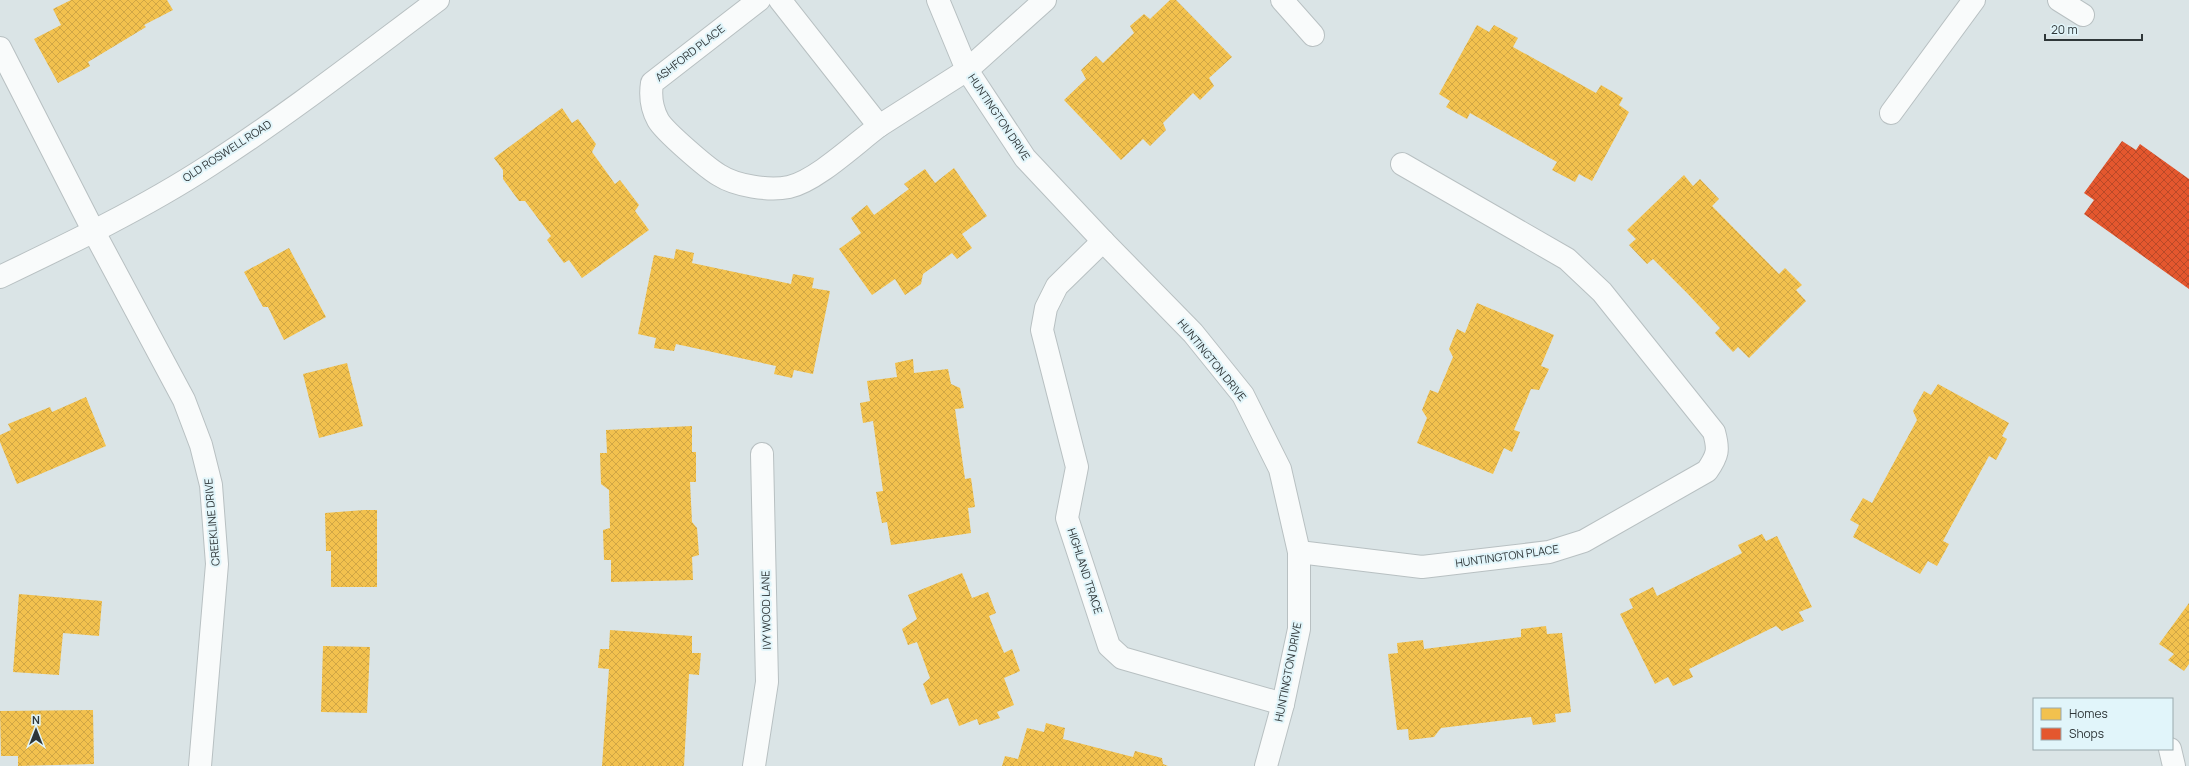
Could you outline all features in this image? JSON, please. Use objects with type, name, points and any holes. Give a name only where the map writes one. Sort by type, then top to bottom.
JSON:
[{"type":"street","name":"OLD ROSWELL ROAD","points":[[0,278],[94,232],[210,165],[324,85],[438,0]]},
{"type":"street","name":"ASHFORD PLACE","points":[[759,0],[652,83],[650,95],[659,121],[687,150],[719,176],[757,188],[788,187],[807,181],[879,126],[968,70],[1045,0]]},
{"type":"street","points":[[780,0],[879,126]]},
{"type":"street","name":"HUNTINGTON DRIVE","points":[[938,0],[968,70],[1025,158],[1103,241],[1193,333],[1243,395],[1280,469],[1299,552],[1299,629],[1283,704],[1266,766]]},
{"type":"street","points":[[1282,0],[1313,35]]},
{"type":"street","points":[[1891,113],[1974,0]]},
{"type":"street","points":[[2059,0],[2084,15]]},
{"type":"street","name":"CREEKLINE DRIVE","points":[[0,48],[94,232],[184,400],[201,445],[211,485],[217,564],[200,766]]},
{"type":"street","name":"HUNTINGTON PLACE","points":[[1299,552],[1422,568],[1549,552],[1584,541],[1707,471],[1715,460],[1718,448],[1714,432],[1602,292],[1566,259],[1402,164]]},
{"type":"street","name":"HIGHLAND TRACE","points":[[1103,241],[1057,286],[1046,308],[1042,330],[1077,467],[1067,518],[1109,646],[1122,658],[1283,704]]},
{"type":"street","name":"IVY WOOD LANE","points":[[754,766],[768,682],[762,454]]},
{"type":"street","points":[[2170,750],[2174,766]]},
{"type":"building: Homes","points":[[71,0],[167,0],[173,10],[144,25],[146,27],[88,62],[90,66],[58,83],[34,39],[61,25],[53,9]]},
{"type":"building: Homes","points":[[1170,0],[1176,0],[1232,57],[1209,78],[1214,86],[1200,100],[1193,93],[1163,123],[1166,130],[1150,146],[1143,139],[1121,160],[1064,100],[1086,79],[1081,70],[1096,56],[1103,63],[1134,33],[1130,26],[1144,14],[1150,19]]},
{"type":"building: Homes","points":[[1477,25],[1489,32],[1494,25],[1518,38],[1513,47],[1596,93],[1601,85],[1623,98],[1619,105],[1629,112],[1592,181],[1579,174],[1575,182],[1552,170],[1557,162],[1470,113],[1467,119],[1446,107],[1450,101],[1439,94]]},
{"type":"building: Homes","points":[[562,108],[572,123],[578,119],[596,144],[592,152],[615,184],[620,180],[639,205],[635,211],[649,230],[582,278],[569,260],[564,263],[547,240],[551,236],[525,201],[519,201],[503,179],[503,170],[494,158]]},
{"type":"building: Homes","points":[[954,168],[987,216],[962,234],[972,248],[957,259],[952,253],[923,274],[921,284],[905,295],[895,279],[872,295],[839,249],[861,233],[851,218],[867,205],[874,215],[909,189],[904,184],[925,169],[935,183]]},
{"type":"building: Homes","points":[[1684,175],[1693,186],[1700,179],[1719,199],[1712,206],[1779,274],[1785,268],[1802,285],[1796,290],[1806,301],[1749,358],[1738,347],[1733,352],[1715,333],[1720,328],[1687,293],[1653,259],[1647,264],[1629,245],[1636,239],[1627,230]]},
{"type":"building: Homes","points":[[289,248],[326,317],[284,340],[268,307],[263,307],[244,272]]},
{"type":"building: Homes","points":[[676,249],[694,253],[692,263],[791,284],[793,274],[814,278],[812,288],[830,291],[813,374],[794,370],[792,378],[774,374],[776,366],[676,344],[674,351],[654,348],[656,338],[638,334],[654,255],[674,259]]},
{"type":"building: Homes","points":[[1477,303],[1554,335],[1541,366],[1549,369],[1539,390],[1531,389],[1514,430],[1520,432],[1512,452],[1504,448],[1493,474],[1417,443],[1427,418],[1422,410],[1430,390],[1438,393],[1453,357],[1449,349],[1457,329],[1465,333]]},
{"type":"building: Homes","points":[[913,359],[914,373],[948,369],[951,384],[960,388],[964,408],[955,409],[965,479],[971,478],[975,507],[968,508],[971,533],[891,545],[887,522],[882,523],[876,492],[883,491],[873,421],[863,423],[860,403],[870,401],[867,381],[897,377],[895,363]]},
{"type":"building: Homes","points":[[347,363],[363,426],[319,438],[303,374]]},
{"type":"building: Homes","points":[[1938,384],[2009,423],[2002,436],[2007,439],[1996,460],[1989,456],[1943,541],[1949,544],[1937,566],[1928,561],[1920,574],[1853,537],[1859,525],[1850,520],[1863,498],[1872,503],[1917,420],[1913,411],[1924,391],[1931,395]]},
{"type":"building: Homes","points":[[86,397],[106,446],[17,484],[0,442],[0,435],[11,430],[8,424],[50,407],[52,412]]},
{"type":"building: Homes","points":[[692,426],[692,452],[696,452],[696,482],[690,482],[692,522],[697,528],[699,555],[692,557],[693,580],[611,582],[611,560],[604,560],[603,530],[610,528],[609,490],[601,484],[600,453],[607,453],[606,430]]},
{"type":"building: Homes","points":[[377,510],[377,587],[331,587],[331,551],[326,551],[325,513]]},
{"type":"building: Homes","points":[[1762,534],[1766,541],[1777,536],[1812,607],[1799,612],[1804,621],[1782,631],[1776,626],[1689,669],[1693,677],[1673,686],[1668,677],[1655,684],[1620,614],[1633,608],[1629,599],[1653,587],[1657,596],[1742,553],[1738,545]]},
{"type":"building: Homes","points":[[962,573],[972,598],[988,592],[996,613],[989,616],[1004,653],[1012,649],[1020,671],[1004,678],[1014,705],[997,712],[1000,718],[979,725],[977,719],[959,726],[948,698],[931,705],[923,684],[930,678],[917,642],[908,645],[902,629],[917,619],[908,595]]},
{"type":"building: Homes","points":[[19,594],[102,601],[99,636],[63,633],[59,675],[13,672]]},
{"type":"building: Homes","points":[[2189,603],[2189,664],[2184,671],[2168,660],[2174,654],[2159,644]]},
{"type":"building: Homes","points":[[1546,626],[1547,634],[1562,633],[1571,712],[1555,714],[1556,722],[1533,725],[1531,717],[1441,728],[1434,737],[1409,740],[1408,729],[1397,730],[1388,654],[1398,653],[1397,643],[1423,640],[1424,649],[1521,637],[1521,629]]},
{"type":"building: Homes","points":[[610,630],[692,636],[692,653],[701,653],[699,675],[689,674],[684,766],[602,766],[609,669],[598,668],[600,649],[609,649]]},
{"type":"building: Homes","points":[[323,646],[370,647],[367,713],[321,712]]},
{"type":"building: Homes","points":[[93,710],[94,764],[18,766],[18,756],[1,756],[0,711]]},
{"type":"building: Homes","points":[[1046,723],[1065,728],[1063,739],[1133,757],[1135,751],[1162,758],[1163,764],[1168,766],[1002,766],[1005,756],[1018,759],[1027,728],[1044,732]]},
{"type":"building: Shops","points":[[2122,141],[2136,150],[2140,144],[2189,179],[2189,289],[2084,214],[2094,200],[2084,193]]}]
